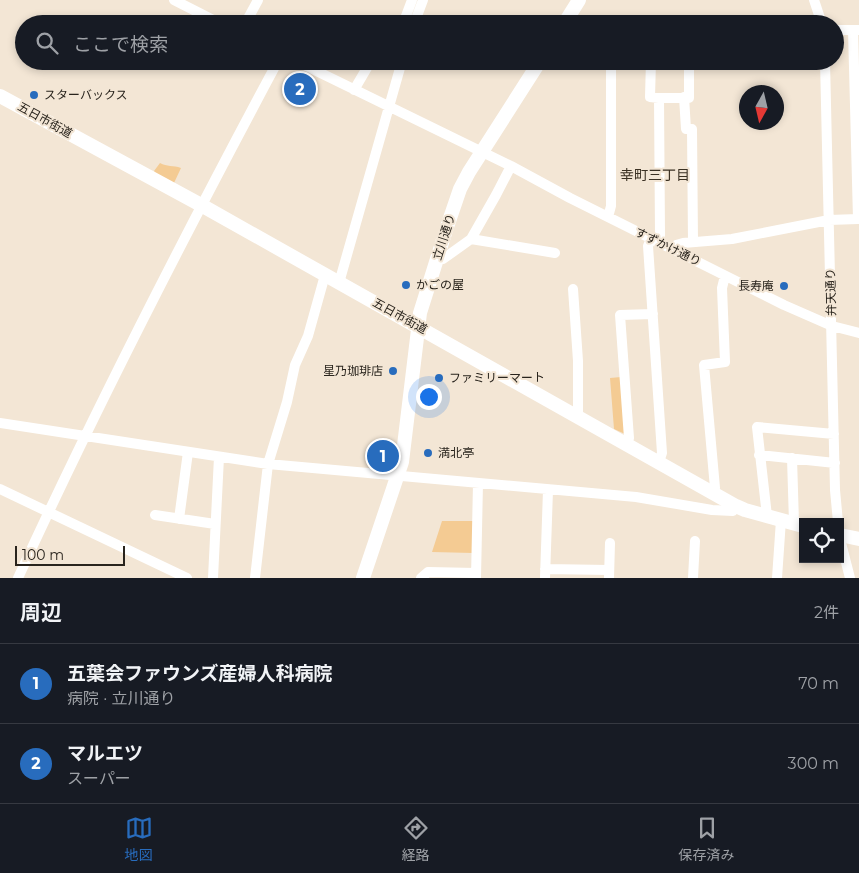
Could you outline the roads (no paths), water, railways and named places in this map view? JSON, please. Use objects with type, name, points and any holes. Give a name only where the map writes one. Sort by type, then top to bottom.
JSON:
[{"type":"main road","points":[[570,15],[579,0]]},
{"type":"main road","name":"立川通り","points":[[363,578],[399,475],[407,433],[420,313],[437,257],[460,189],[480,153],[534,70]]},
{"type":"main road","name":"五日市街道","points":[[0,96],[419,326],[736,506],[792,523]]},
{"type":"main road","points":[[844,537],[859,539]]},
{"type":"street","points":[[174,0],[203,15]]},
{"type":"street","points":[[250,15],[258,0]]},
{"type":"street","points":[[406,15],[412,0]]},
{"type":"street","points":[[417,15],[422,0]]},
{"type":"street","points":[[814,0],[819,15]]},
{"type":"street","points":[[674,250],[676,245],[732,239],[830,220],[858,219],[856,30]]},
{"type":"street","points":[[18,578],[85,436],[201,205],[273,70]]},
{"type":"street","name":"すずかけ通り","points":[[314,70],[480,153],[510,166],[784,305],[832,326],[859,333]]},
{"type":"street","points":[[354,90],[366,70]]},
{"type":"street","points":[[339,283],[400,70]]},
{"type":"street","points":[[608,217],[611,206],[611,70]]},
{"type":"street","points":[[651,70],[650,97],[689,98],[689,70]]},
{"type":"street","name":"弁天通り","points":[[825,70],[838,518]]},
{"type":"street","points":[[684,97],[686,130],[692,129],[694,242]]},
{"type":"street","points":[[659,98],[660,235],[648,244],[662,452],[659,462]]},
{"type":"street","points":[[437,257],[443,259],[471,239],[510,166]]},
{"type":"street","points":[[471,239],[555,253]]},
{"type":"street","points":[[255,578],[268,464],[288,402],[295,365],[308,336],[325,275]]},
{"type":"street","points":[[712,492],[715,488],[704,365],[725,362],[722,288],[725,276]]},
{"type":"street","points":[[573,290],[578,361],[578,417]]},
{"type":"street","points":[[626,444],[629,438],[620,316],[652,314]]},
{"type":"street","points":[[0,423],[268,464],[636,497],[712,510],[733,511],[736,506]]},
{"type":"street","points":[[767,516],[757,427],[834,434]]},
{"type":"street","points":[[179,519],[188,452]]},
{"type":"street","points":[[759,455],[835,463]]},
{"type":"street","points":[[213,578],[219,457]]},
{"type":"street","points":[[777,578],[792,523],[792,458]]},
{"type":"street","points":[[421,578],[428,572],[476,576],[478,483]]},
{"type":"street","points":[[0,489],[187,578]]},
{"type":"street","points":[[548,490],[545,573],[609,574],[610,543]]},
{"type":"street","points":[[155,515],[215,524]]},
{"type":"street","points":[[693,578],[695,541]]},
{"type":"street","points":[[844,553],[850,578]]},
{"type":"place","name":"マルエツ","points":[[300,89]]},
{"type":"place","name":"スターバックス","points":[[34,95]]},
{"type":"place","name":"かごの屋","points":[[406,285]]},
{"type":"place","name":"長寿庵","points":[[784,286]]},
{"type":"place","name":"星乃珈琲店","points":[[393,371]]},
{"type":"place","name":"ファミリーマート","points":[[439,378]]},
{"type":"place","name":"満北亭","points":[[428,453]]},
{"type":"place","name":"五葉会ファウンズ産婦人科病院","points":[[383,456]]},
{"type":"district","name":"幸町三丁目","points":[[655,175]]}]
